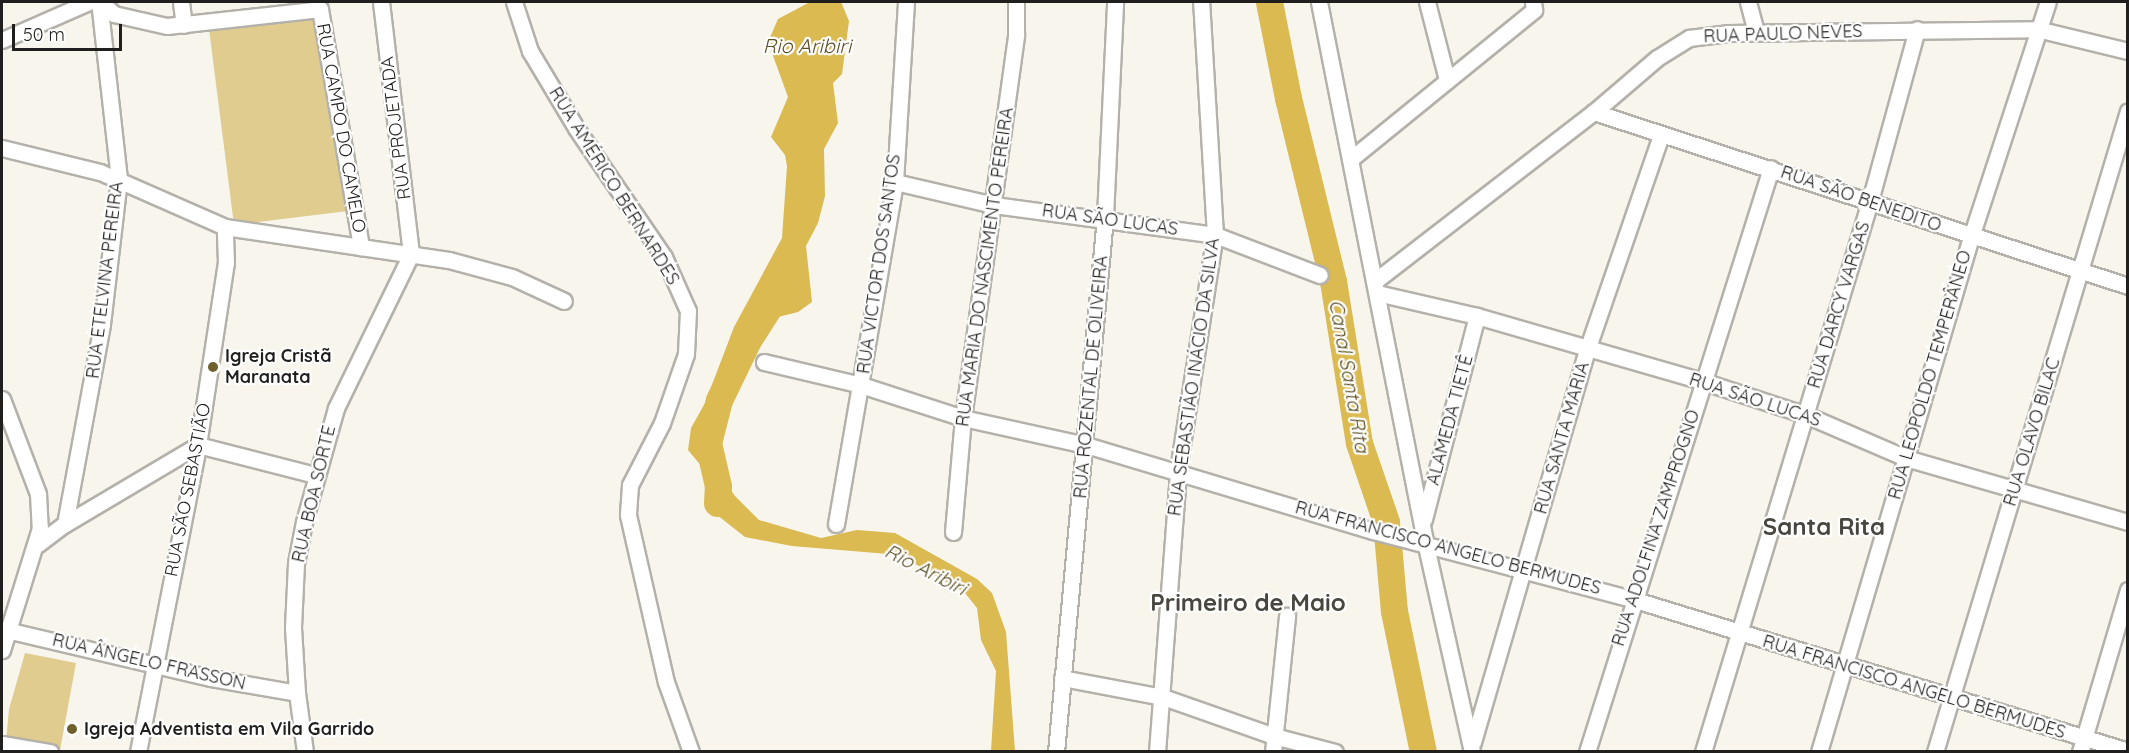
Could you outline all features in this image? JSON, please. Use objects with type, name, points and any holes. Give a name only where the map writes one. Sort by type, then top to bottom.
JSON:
[{"type":"street","points":[[2,40],[89,2]]},
{"type":"street","points":[[100,2],[114,14],[167,26],[184,25],[181,2]]},
{"type":"street","name":"RUA ETELVINA PEREIRA","points":[[64,524],[102,324],[119,179],[100,2]]},
{"type":"street","name":"RUA PROJETADA","points":[[381,2],[411,254]]},
{"type":"street","name":"RUA AMÉRICO BERNARDES","points":[[514,2],[530,51],[576,128],[664,257],[688,311],[686,354],[662,423],[630,485],[628,515],[666,682],[691,752]]},
{"type":"street","name":"RUA VICTOR DOS SANTOS","points":[[836,524],[895,182],[906,2]]},
{"type":"street","name":"RUA MARIA DO NASCIMENTO PEREIRA","points":[[953,532],[963,418],[1016,34],[1016,2]]},
{"type":"street","name":"RUA ROZENTAL DE OLIVEIRA","points":[[1056,752],[1106,217],[1115,2]]},
{"type":"street","name":"RUA SEBASTIÃO INÁCIO DA SILVA","points":[[1157,752],[1179,470],[1215,235],[1201,2]]},
{"type":"street","points":[[1319,2],[1352,158],[1426,546],[1472,748]]},
{"type":"street","points":[[1426,2],[1447,81]]},
{"type":"street","points":[[1748,2],[1756,32]]},
{"type":"street","name":"RUA LEOPOLDO TEMPERÂNEO","points":[[1819,752],[1971,237],[2037,28],[2048,2]]},
{"type":"street","points":[[1352,158],[1447,81],[1533,6]]},
{"type":"street","name":"RUA CAMPO DO CAMELO","points":[[184,25],[320,9],[361,247]]},
{"type":"street","name":"RUA PAULO NEVES","points":[[1376,287],[1594,112],[1657,58],[1689,39],[1756,32],[2037,28],[2127,51]]},
{"type":"street","name":"RUA DARCY VARGAS","points":[[1703,752],[1870,201],[1917,29]]},
{"type":"street","name":"RUA OLAVO BILAC","points":[[1935,752],[2127,111]]},
{"type":"street","name":"RUA SÃO BENEDITO","points":[[1594,112],[1771,168],[1971,237],[2127,286]]},
{"type":"street","name":"RUA SANTA MARIA","points":[[1472,748],[1587,350],[1661,135]]},
{"type":"street","points":[[2,148],[67,162],[119,179],[225,227],[411,254],[512,277],[564,301]]},
{"type":"street","name":"RUA ADOLFINA ZAMPROGNO","points":[[1587,752],[1632,598],[1771,168]]},
{"type":"street","name":"RUA SÃO LUCAS","points":[[895,182],[994,205],[1106,217],[1215,235],[1320,275]]},
{"type":"street","name":"RUA SÃO SEBASTIÃO","points":[[138,752],[198,445],[226,263],[225,227]]},
{"type":"street","name":"RUA BOA SORTE","points":[[305,752],[297,693],[293,627],[296,563],[325,436],[352,368],[411,254]]},
{"type":"street","name":"RUA SÃO LUCAS","points":[[1376,287],[1587,350],[1702,381],[1806,415],[1906,458],[2013,492],[2127,522]]},
{"type":"street","name":"ALAMEDA TIETÊ","points":[[1422,524],[1478,316]]},
{"type":"street","name":"RUA FRANCISCO ANGELO BERMUDES","points":[[764,362],[861,385],[963,418],[1086,445],[1179,470],[1404,540],[1632,598],[1740,634],[1952,697],[2082,745],[2127,751]]},
{"type":"street","points":[[2,399],[38,494],[38,544],[5,630],[2,650]]},
{"type":"street","points":[[38,544],[50,539],[64,524],[198,445],[315,476]]},
{"type":"street","points":[[2082,745],[2127,590]]},
{"type":"street","points":[[1274,744],[1287,616]]},
{"type":"street","name":"RUA ÂNGELO FRASSON","points":[[5,630],[155,662],[211,678],[297,693]]},
{"type":"street","points":[[1062,678],[1162,697],[1274,744],[1335,752]]},
{"type":"street","points":[[2,744],[50,752]]},
{"type":"shaded area","points":[[313,14],[348,211],[234,225],[209,29]]},
{"type":"shaded area","points":[[25,653],[76,663],[60,750],[6,741],[9,709]]},
{"type":"water","name":"Rio Aribiri","points":[[810,2],[841,2],[849,21],[842,74],[833,83],[838,123],[824,149],[825,196],[818,223],[806,246],[812,302],[798,312],[770,319],[762,316],[752,323],[714,403],[703,450],[735,496],[759,520],[821,538],[857,530],[895,533],[977,579],[992,593],[1006,632],[1015,751],[991,751],[996,671],[981,640],[977,608],[965,593],[900,555],[792,546],[745,537],[712,511],[703,468],[688,450],[691,428],[705,403],[734,327],[782,238],[787,166],[785,155],[771,137],[788,97],[768,42],[778,19]]},
{"type":"waterway","name":"Canal Santa Rita","points":[[1269,2],[1288,98],[1333,281],[1359,443],[1386,522],[1394,611],[1423,752]]},
{"type":"waterway","name":"Rio Aribiri","points":[[717,503],[718,486],[708,443],[719,400],[748,340],[783,285]]},
{"type":"place","name":"Igreja Cristã Maranata","points":[[213,367]]},
{"type":"place","name":"Igreja Adventista em Vila Garrido","points":[[72,729]]},
{"type":"district","name":"Santa Rita","points":[[1824,527]]},
{"type":"district","name":"Primeiro de Maio","points":[[1248,603]]}]
